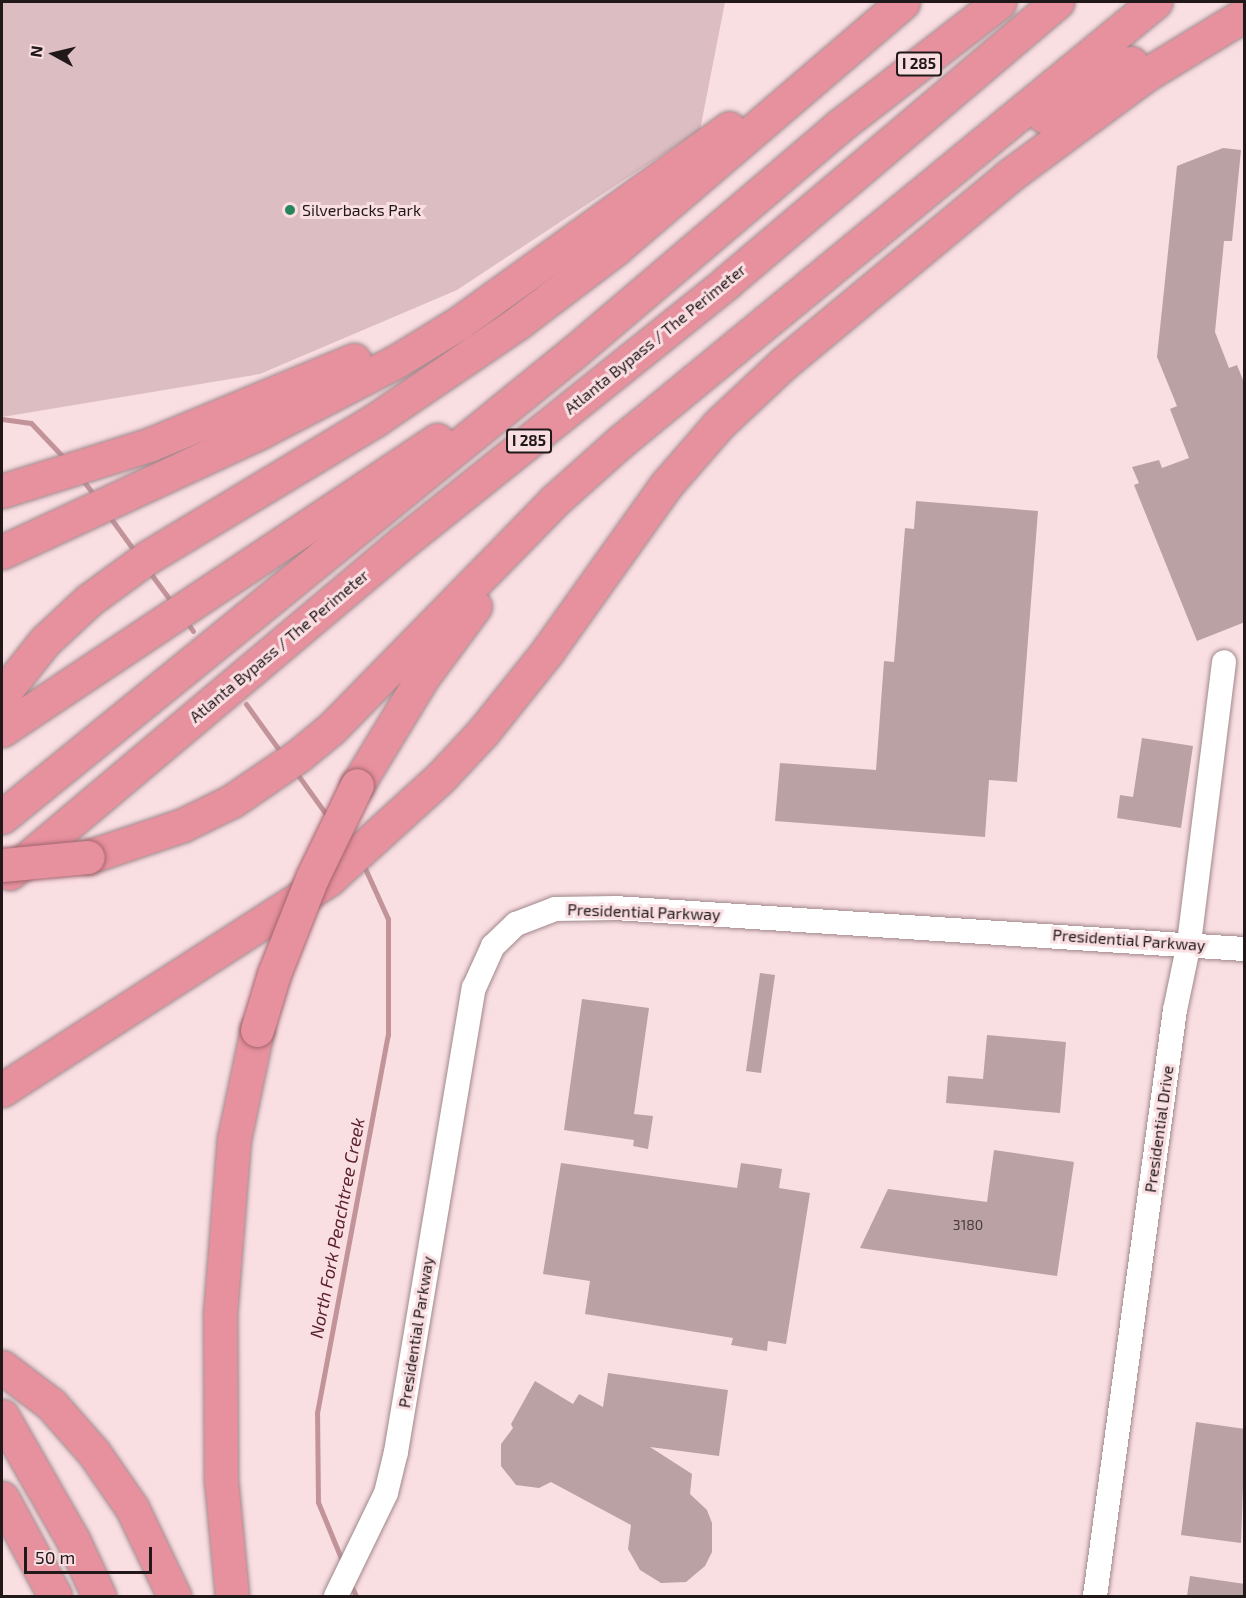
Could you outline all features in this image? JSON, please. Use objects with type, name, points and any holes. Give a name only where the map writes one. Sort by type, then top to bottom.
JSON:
[{"type":"highway","points":[[838,127],[971,2]]},
{"type":"highway","name":"I 285","points":[[2,818],[574,352],[838,127],[999,2]]},
{"type":"highway","name":"Atlanta Bypass / The Perimeter","points":[[2,880],[403,542],[727,282],[1057,2]]},
{"type":"highway","points":[[2,865],[33,865],[109,851],[151,838],[232,801],[292,762],[332,728],[489,565],[620,442],[1155,2]]},
{"type":"highway","points":[[931,188],[1103,79],[1240,2]]},
{"type":"highway","points":[[2,552],[260,432],[397,361],[459,323],[895,7]]},
{"type":"highway","points":[[2,695],[45,641],[89,600],[148,557],[375,420],[519,322],[615,249],[895,7]]},
{"type":"highway","points":[[2,1090],[329,879],[423,794],[483,732],[547,652],[666,484],[727,416],[784,363],[1010,176],[1147,74],[1245,15]]},
{"type":"highway","points":[[2,491],[149,445],[334,370],[396,340],[561,247]]},
{"type":"highway","points":[[2,730],[182,607],[574,352]]},
{"type":"highway","points":[[232,1596],[221,1480],[220,1315],[234,1139],[257,1030],[274,974],[308,889],[357,785],[422,678],[477,602],[620,442]]},
{"type":"highway","points":[[2,1367],[51,1404],[94,1453],[132,1508],[171,1588]]},
{"type":"highway","points":[[2,1416],[73,1540],[99,1596]]},
{"type":"highway","points":[[2,1498],[55,1596]]},
{"type":"street","name":"Presidential Drive","points":[[1095,1596],[1175,1010],[1189,943],[1224,662]]},
{"type":"street","name":"Presidential Parkway","points":[[336,1596],[386,1493],[396,1452],[474,988],[493,946],[516,924],[555,909],[615,908],[1189,943],[1236,948]]},
{"type":"shaded area","name":"Silverbacks Park","points":[[2,2],[725,2],[700,130],[457,290],[260,374],[2,417]]},
{"type":"building","points":[[1223,148],[1241,150],[1232,241],[1224,241],[1215,332],[1229,368],[1237,365],[1245,385],[1245,622],[1197,641],[1134,485],[1139,483],[1132,467],[1159,460],[1162,468],[1189,458],[1170,409],[1177,406],[1157,357],[1177,166]]},
{"type":"building","points":[[916,501],[1038,511],[1017,782],[989,780],[985,837],[775,821],[780,763],[876,770],[884,661],[894,662],[905,528],[914,529]]},
{"type":"building","points":[[1142,738],[1193,746],[1181,828],[1117,818],[1120,795],[1133,797]]},
{"type":"building","points":[[760,973],[775,975],[761,1073],[746,1071]]},
{"type":"building","points":[[582,999],[649,1008],[634,1114],[653,1116],[648,1149],[633,1146],[634,1140],[564,1130]]},
{"type":"building","points":[[987,1035],[1066,1042],[1060,1113],[946,1103],[948,1076],[983,1079]]},
{"type":"building","points":[[994,1150],[1074,1162],[1057,1276],[860,1248],[888,1189],[987,1202]]},
{"type":"building","points":[[561,1163],[737,1188],[741,1163],[782,1169],[779,1188],[810,1193],[786,1344],[768,1341],[767,1351],[731,1345],[733,1338],[585,1314],[590,1281],[543,1274]]},
{"type":"building","points":[[608,1373],[728,1390],[719,1456],[650,1447],[692,1474],[690,1494],[707,1510],[712,1523],[712,1552],[705,1566],[686,1582],[661,1583],[640,1570],[628,1549],[631,1525],[551,1482],[539,1488],[516,1485],[501,1466],[501,1444],[513,1428],[511,1424],[535,1381],[573,1404],[579,1394],[603,1407]]},
{"type":"building","points":[[1196,1422],[1245,1429],[1241,1543],[1181,1535]]},
{"type":"building","points":[[1190,1576],[1245,1584],[1245,1596],[1187,1596]]},
{"type":"waterway","name":"North Fork Peachtree Creek","points":[[2,419],[31,423],[65,459]]},
{"type":"waterway","name":"North Fork Peachtree Creek","points":[[82,479],[91,491]]},
{"type":"waterway","name":"North Fork Peachtree Creek","points":[[112,520],[136,553]]},
{"type":"waterway","name":"North Fork Peachtree Creek","points":[[148,570],[173,604]]},
{"type":"waterway","name":"North Fork Peachtree Creek","points":[[186,621],[193,631]]},
{"type":"waterway","name":"North Fork Peachtree Creek","points":[[246,704],[282,754]]},
{"type":"waterway","name":"North Fork Peachtree Creek","points":[[295,771],[328,817]]},
{"type":"waterway","name":"North Fork Peachtree Creek","points":[[343,1563],[318,1502],[317,1413],[388,1035],[388,919],[363,864]]},
{"type":"waterway","name":"North Fork Peachtree Creek","points":[[350,1583],[356,1596]]},
{"type":"place","name":"Silverbacks Park","points":[[290,210]]}]
